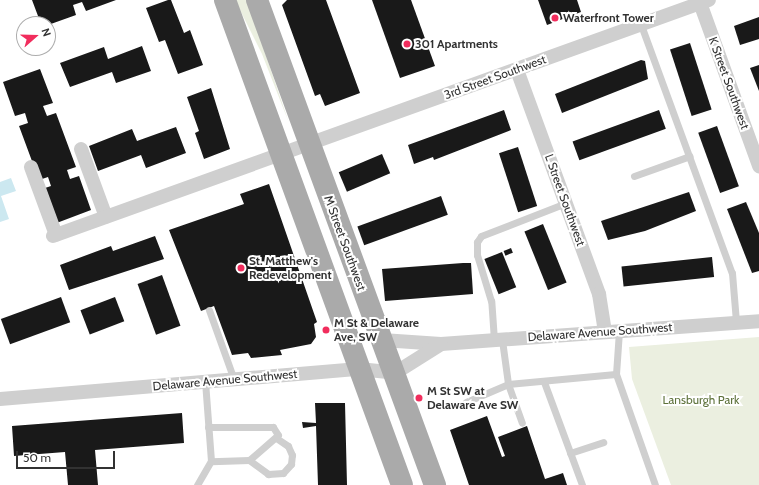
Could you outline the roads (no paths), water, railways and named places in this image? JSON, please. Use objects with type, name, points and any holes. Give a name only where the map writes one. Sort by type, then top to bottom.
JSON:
[{"type":"main road","points":[[225,0],[402,485]]},
{"type":"main road","name":"M Street Southwest","points":[[257,0],[435,485]]},
{"type":"street","name":"3rd Street Southwest","points":[[31,167],[55,235],[310,145],[703,1]]},
{"type":"street","name":"K Street Southwest","points":[[703,1],[759,166]]},
{"type":"street","name":"L Street Southwest","points":[[517,70],[602,302],[605,332]]},
{"type":"street","points":[[81,149],[106,217]]},
{"type":"street","name":"Delaware Avenue Southwest","points":[[382,340],[441,344],[759,321]]},
{"type":"street","name":"Delaware Avenue Southwest","points":[[0,399],[234,380],[359,368],[395,373],[441,344]]},
{"type":"lane","points":[[642,24],[732,273],[736,322]]},
{"type":"lane","points":[[634,176],[690,156]]},
{"type":"lane","points":[[522,423],[508,384],[498,340],[492,301],[477,255],[477,242],[481,236],[566,203]]},
{"type":"lane","points":[[209,310],[234,380]]},
{"type":"lane","points":[[619,331],[616,374],[655,485]]},
{"type":"lane","points":[[466,402],[508,384],[544,382],[616,374]]},
{"type":"lane","points":[[197,485],[211,461],[205,382]]},
{"type":"lane","points":[[544,382],[582,485]]},
{"type":"lane","points":[[208,427],[273,426],[278,432],[276,438],[249,460],[211,461]]},
{"type":"lane","points":[[249,460],[268,474],[283,473],[291,464],[292,455],[288,446],[276,438]]},
{"type":"lane","points":[[570,453],[603,442]]},
{"type":"water","points":[[11,178],[16,191],[1,196],[9,219],[0,222],[0,182]]},
{"type":"place","name":"Waterfront Tower","points":[[555,18]]},
{"type":"place","name":"301 Apartments","points":[[407,44]]},
{"type":"place","name":"St. Matthew's Redevelopment","points":[[241,268]]},
{"type":"place","name":"M St & Delaware Ave, SW","points":[[326,330]]},
{"type":"place","name":"M St SW at Delaware Ave SW","points":[[419,398]]},
{"type":"park label","name":"Lansburgh Park","points":[[701,400]]}]
